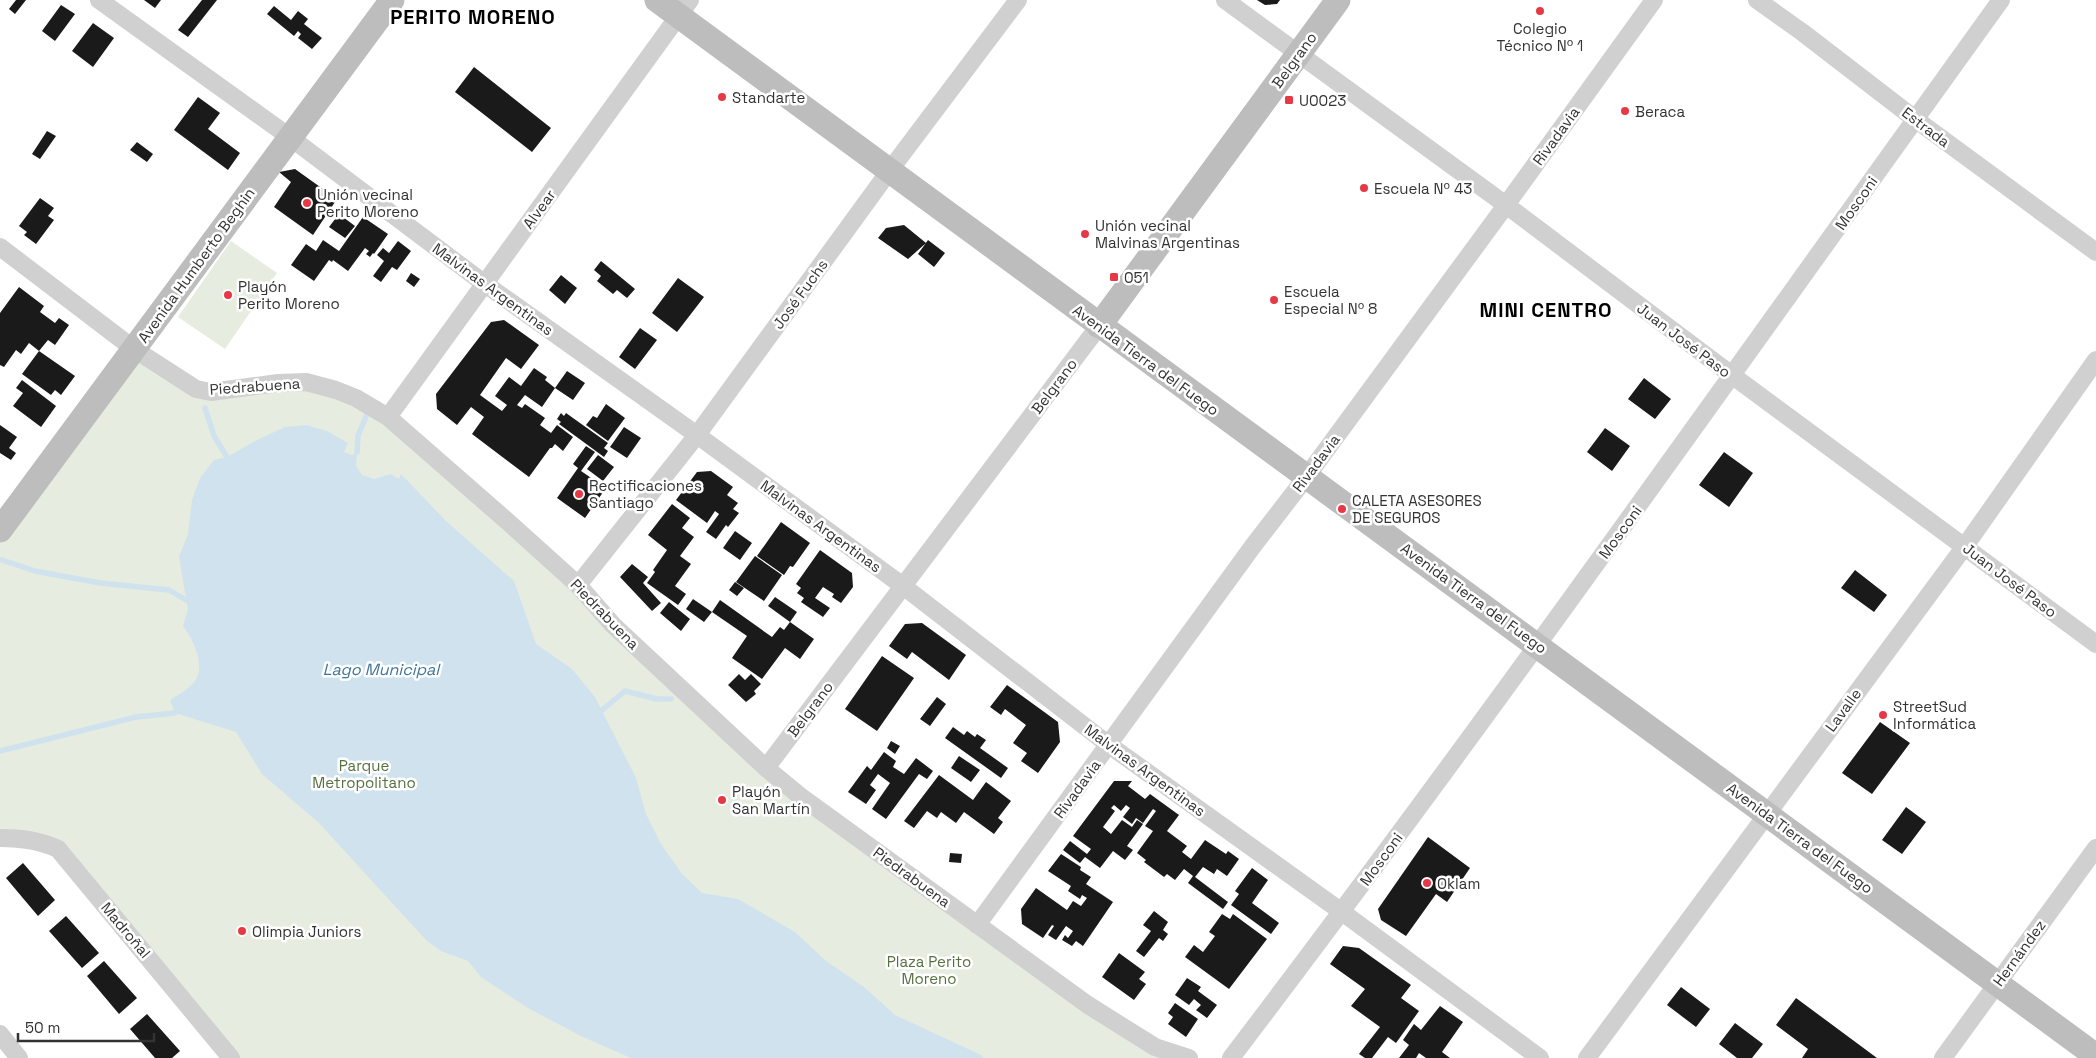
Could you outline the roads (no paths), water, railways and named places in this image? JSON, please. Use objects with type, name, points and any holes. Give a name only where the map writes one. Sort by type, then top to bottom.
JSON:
[{"type":"street","name":"Malvinas Argentinas","points":[[99,0],[291,138],[485,284],[697,435],[903,586],[1109,745],[1342,912],[1540,1058]]},
{"type":"street","name":"Avenida Humberto Beghin","points":[[0,530],[392,0]]},
{"type":"street","name":"Avenida Tierra del Fuego","points":[[657,0],[684,8],[890,170],[1099,326],[1768,813],[2096,1056]]},
{"type":"street","name":"José Fuchs","points":[[578,585],[697,435],[890,170],[1018,0]]},
{"type":"street","name":"Juan José Paso","points":[[1225,0],[1506,205],[1733,376],[2096,644]]},
{"type":"street","name":"Belgrano","points":[[766,768],[1099,326],[1338,0]]},
{"type":"street","name":"Rivadavia","points":[[977,925],[1253,546],[1307,476],[1506,205],[1654,0]]},
{"type":"street","name":"Estrada","points":[[1757,0],[2096,252]]},
{"type":"street","name":"Mosconi","points":[[1231,1058],[1342,912],[1733,376],[2001,0]]},
{"type":"street","name":"Alvear","points":[[388,417],[684,8]]},
{"type":"street","name":"Piedrabuena","points":[[0,247],[134,349],[196,390],[211,392],[278,383],[306,382],[336,390],[356,398],[388,417],[507,520],[578,585],[613,625],[766,768],[800,796],[1088,1004],[1155,1047],[1189,1058]]},
{"type":"street","name":"Lavalle","points":[[1587,1058],[1964,546],[2096,360]]},
{"type":"street","name":"Madroñal","points":[[0,838],[22,838],[42,841],[58,849],[231,1058]]},
{"type":"street","name":"Hernández","points":[[1943,1058],[2096,848]]},
{"type":"street","points":[[0,1034],[19,1058]]},
{"type":"water","name":"Lago Municipal","points":[[306,425],[327,431],[348,443],[344,452],[352,455],[357,452],[356,466],[362,475],[374,479],[391,474],[399,479],[401,474],[446,521],[514,581],[536,644],[572,669],[595,697],[636,778],[646,814],[661,844],[682,874],[702,893],[738,899],[795,932],[826,961],[864,987],[895,1015],[984,1058],[631,1058],[581,1036],[528,1008],[481,977],[468,961],[441,951],[426,940],[319,823],[262,774],[236,732],[175,713],[170,700],[193,684],[198,675],[199,667],[197,652],[183,626],[188,610],[179,557],[188,534],[192,500],[200,478],[214,460],[227,457],[285,427]]},
{"type":"waterway","points":[[205,408],[214,436],[227,457]]},
{"type":"waterway","points":[[357,452],[358,436],[367,414]]},
{"type":"waterway","points":[[2,560],[35,571],[100,583],[169,590],[186,600]]},
{"type":"waterway","points":[[601,711],[625,691],[657,699],[671,699]]},
{"type":"waterway","points":[[0,751],[136,717],[175,713]]},
{"type":"place","name":"Colegio Técnico Nº 1","points":[[1540,11]]},
{"type":"place","name":"Standarte","points":[[722,97]]},
{"type":"place","name":"U0023","points":[[1289,100]]},
{"type":"place","name":"Beraca","points":[[1625,111]]},
{"type":"place","name":"Escuela Nº 43","points":[[1364,188]]},
{"type":"place","name":"Unión vecinal Perito Moreno","points":[[307,203]]},
{"type":"place","name":"Unión vecinal Malvinas Argentinas","points":[[1085,234]]},
{"type":"place","name":"051","points":[[1114,277]]},
{"type":"place","name":"Playón Perito Moreno","points":[[228,295]]},
{"type":"place","name":"Escuela Especial Nº 8","points":[[1274,300]]},
{"type":"place","name":"Rectificaciones Santiago","points":[[579,494]]},
{"type":"place","name":"CALETA ASESORES DE SEGUROS","points":[[1342,509]]},
{"type":"place","name":"StreetSud Informática","points":[[1883,715]]},
{"type":"place","name":"Playón San Martín","points":[[722,800]]},
{"type":"place","name":"Oklam","points":[[1427,883]]},
{"type":"place","name":"Olimpia Juniors","points":[[242,931]]},
{"type":"district","name":"PERITO MORENO","points":[[473,17]]},
{"type":"district","name":"MINI CENTRO","points":[[1546,310]]},
{"type":"park label","name":"Parque Metropolitano","points":[[364,774]]},
{"type":"park label","name":"Plaza Perito Moreno","points":[[929,970]]}]
